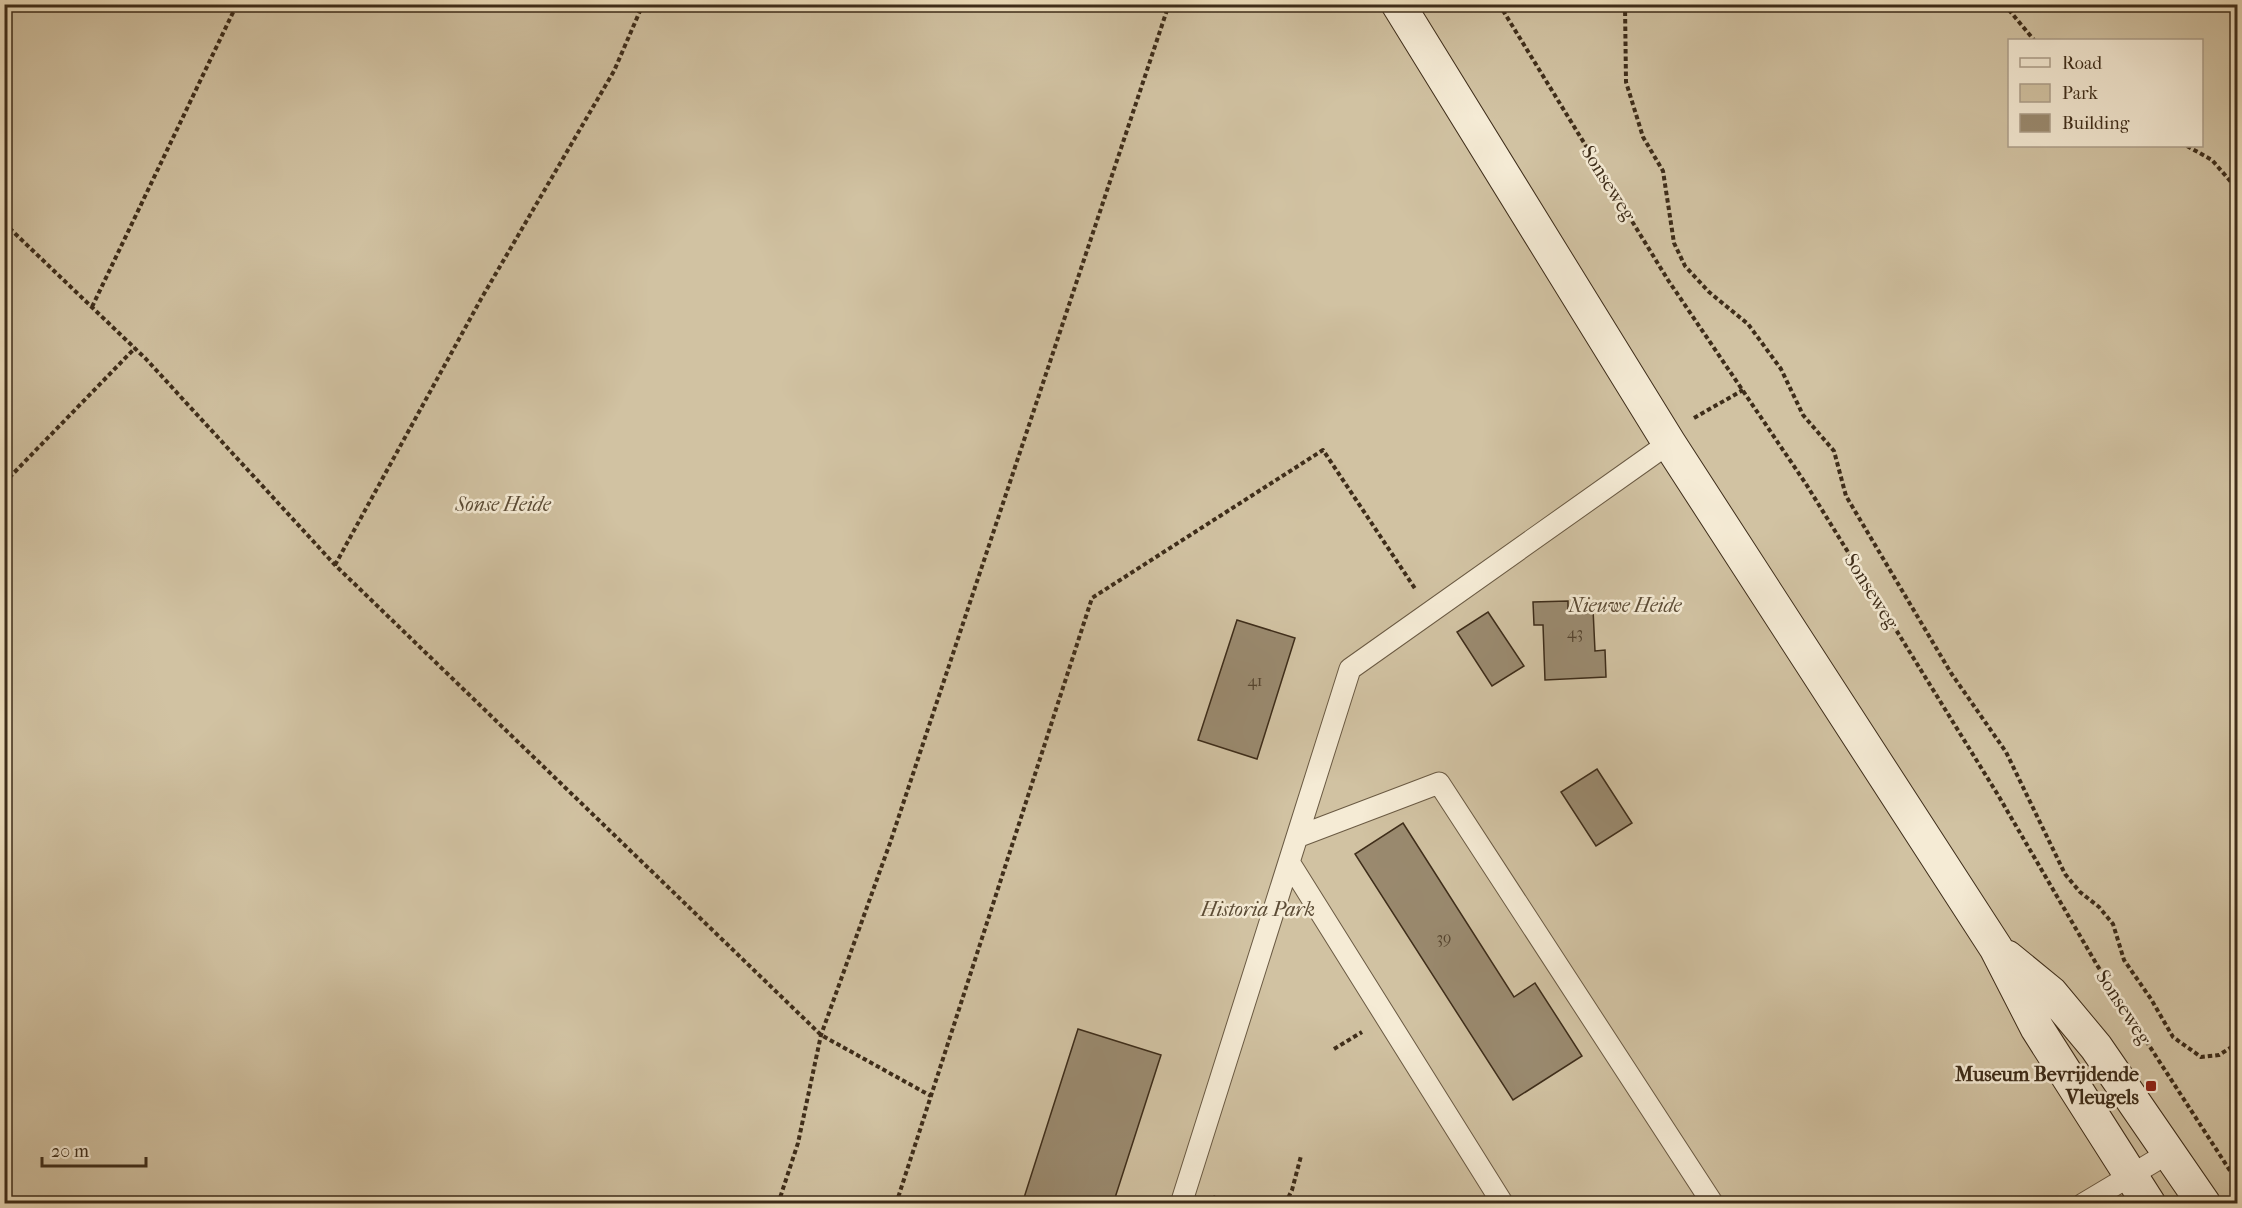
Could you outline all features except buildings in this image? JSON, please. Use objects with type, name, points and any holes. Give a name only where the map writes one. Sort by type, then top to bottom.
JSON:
[{"type":"main road","points":[[1398,4],[1669,443],[1996,948],[2037,1028],[2149,1203]]},
{"type":"main road","points":[[1996,948],[2051,993],[2102,1054],[2204,1203]]},
{"type":"lane","points":[[1181,1203],[1350,669],[1669,443]]},
{"type":"lane","points":[[1297,837],[1439,783],[1713,1203]]},
{"type":"lane","points":[[1289,862],[1503,1203]]},
{"type":"lane","points":[[2083,1203],[2170,1152]]},
{"type":"path","points":[[92,307],[237,4]]},
{"type":"path","points":[[335,565],[481,299],[614,71],[643,4]]},
{"type":"path","points":[[778,1203],[798,1143],[822,1035],[890,843],[1169,4]]},
{"type":"path","name":"Sonseweg","points":[[1499,4],[1668,280],[1806,484],[1998,795],[2097,965],[2238,1183]]},
{"type":"path","points":[[1625,4],[1626,82],[1642,137],[1663,171],[1674,243],[1685,266],[1709,292],[1748,324],[1781,369],[1803,415],[1834,452],[1846,496],[1951,673],[2006,752],[2065,874],[2113,924],[2124,960],[2151,999],[2173,1037],[2201,1057],[2219,1055],[2238,1044]]},
{"type":"path","points":[[2004,4],[2033,39]]},
{"type":"path","points":[[2189,147],[2212,160],[2238,190]]},
{"type":"path","points":[[4,223],[135,348],[335,565],[822,1035],[931,1096]]},
{"type":"path","points":[[4,483],[135,348]]},
{"type":"path","points":[[1669,443],[1680,425],[1743,390]]},
{"type":"path","points":[[896,1203],[1092,598],[1323,450],[1431,611]]},
{"type":"path","points":[[1285,1203],[1292,1190],[1301,1156]]},
{"type":"green space","points":[[4,5],[2237,5],[2237,1203],[5,1203]]},
{"type":"place","name":"Museum Bevrijdende Vleugels","points":[[2151,1086]]},
{"type":"park label","name":"Sonse Heide","points":[[503,504]]},
{"type":"park label","name":"Nieuwe Heide","points":[[1625,605]]},
{"type":"park label","name":"Historia Park","points":[[1258,909]]}]
